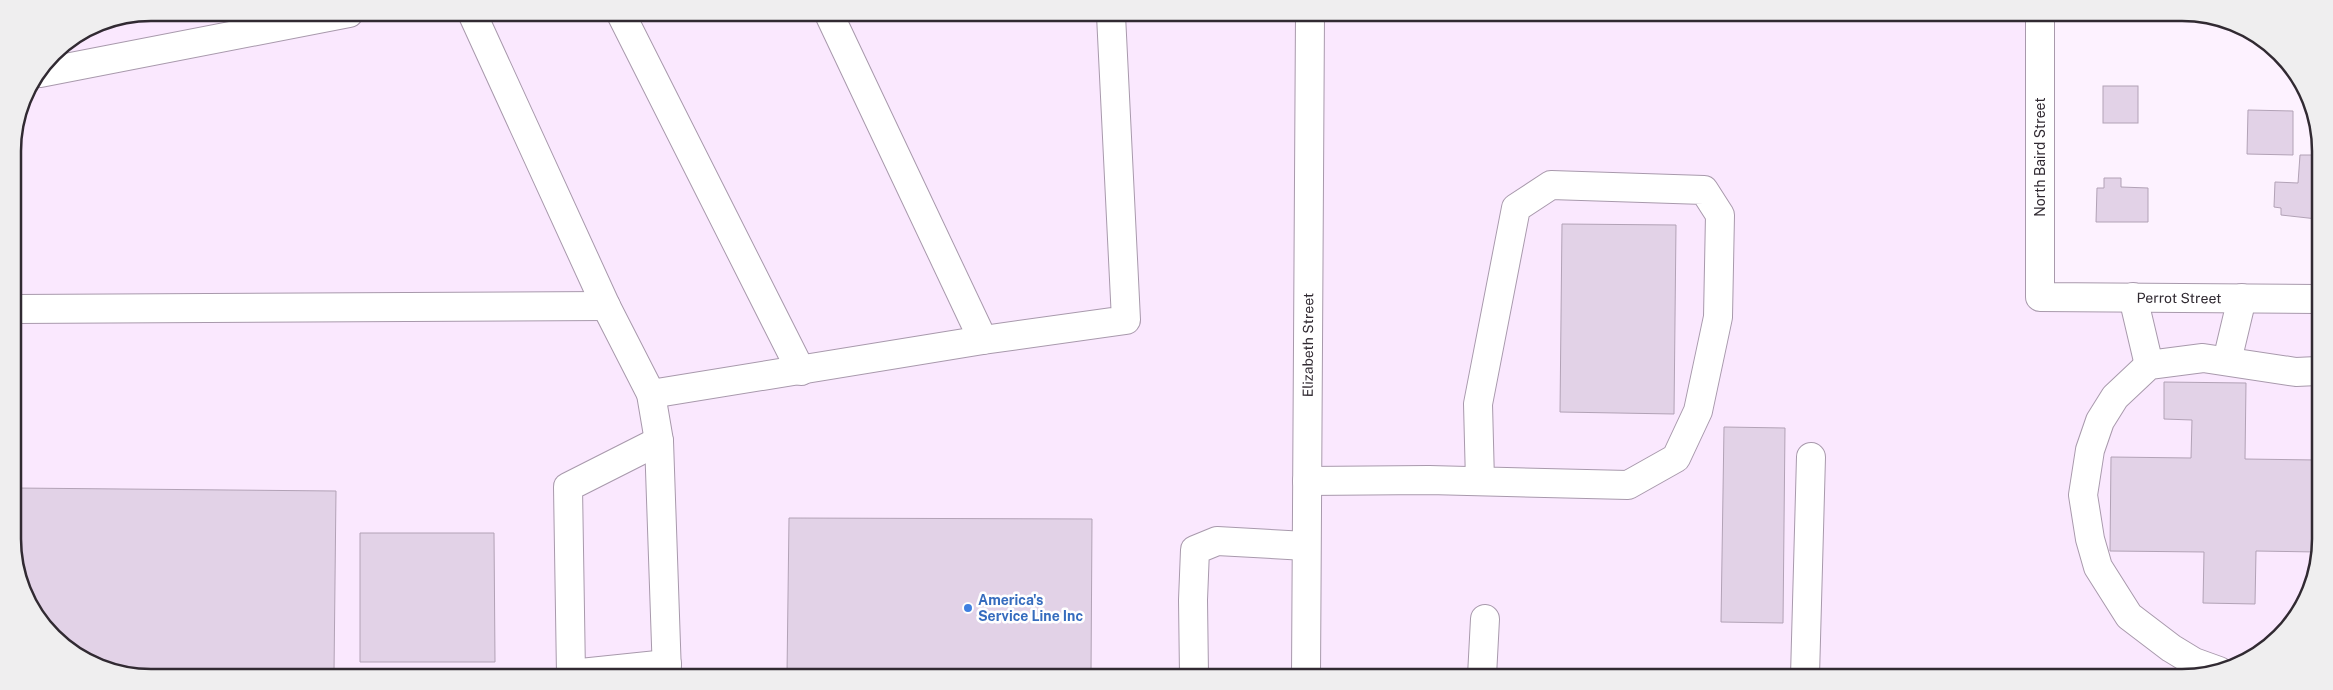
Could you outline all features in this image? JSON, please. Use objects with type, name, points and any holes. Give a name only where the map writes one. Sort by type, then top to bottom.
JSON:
[{"type":"street","name":"Elizabeth Street","points":[[1306,668],[1310,21]]},
{"type":"street","name":"North Baird Street","points":[[2040,21],[2040,297]]},
{"type":"street","points":[[48,71],[303,22]]},
{"type":"street","points":[[476,22],[606,306],[651,394],[659,441],[667,669]]},
{"type":"street","points":[[626,22],[801,371]]},
{"type":"street","points":[[833,22],[983,340]]},
{"type":"street","points":[[651,394],[983,340],[1126,320],[1111,22]]},
{"type":"street","points":[[1307,481],[1480,481],[1628,485],[1676,458],[1698,411],[1718,317],[1720,215],[1704,190],[1551,185],[1516,208],[1478,404],[1480,481]]},
{"type":"street","name":"Perrot Street","points":[[2040,297],[2312,299]]},
{"type":"street","points":[[2133,297],[2149,365]]},
{"type":"street","points":[[2227,361],[2242,298]]},
{"type":"street","points":[[22,309],[606,306]]},
{"type":"street","points":[[2206,666],[2194,662],[2171,648],[2129,616],[2098,567],[2090,539],[2083,495],[2090,450],[2100,421],[2115,397],[2149,365],[2203,358],[2296,372],[2312,371]]},
{"type":"street","points":[[571,669],[568,487],[659,441]]},
{"type":"street","points":[[1805,668],[1811,457]]},
{"type":"street","points":[[1194,668],[1193,600],[1195,550],[1216,541],[1306,546]]},
{"type":"street","points":[[1482,668],[1485,619]]},
{"type":"shaded area","points":[[2040,21],[2040,296],[2312,299],[2312,539],[2311,556],[2305,581],[2290,611],[2268,637],[2232,659],[2208,666],[2191,668],[151,669],[134,668],[102,659],[28,580],[24,565],[21,539],[22,134],[31,101],[53,65],[65,53],[86,39],[101,31],[125,24],[142,22]]},
{"type":"building","points":[[2103,86],[2138,86],[2138,123],[2103,123]]},
{"type":"building","points":[[2248,110],[2293,111],[2293,155],[2247,154]]},
{"type":"building","points":[[2300,155],[2312,155],[2312,218],[2281,215],[2281,208],[2274,207],[2275,182],[2298,183]]},
{"type":"building","points":[[2104,178],[2121,178],[2121,187],[2148,188],[2148,222],[2096,222],[2097,188],[2104,188]]},
{"type":"building","points":[[1562,224],[1676,225],[1674,414],[1560,412]]},
{"type":"building","points":[[2164,382],[2246,383],[2245,459],[2312,460],[2311,552],[2256,551],[2255,604],[2203,603],[2204,552],[2110,551],[2111,457],[2191,458],[2192,420],[2164,419]]},
{"type":"building","points":[[1724,427],[1785,428],[1783,623],[1721,622]]},
{"type":"building","points":[[21,488],[336,491],[334,669],[151,669],[117,664],[101,659],[65,637],[43,611],[28,581],[21,539]]},
{"type":"building","points":[[789,518],[1092,519],[1091,669],[787,669]]},
{"type":"building","points":[[360,533],[494,533],[495,662],[360,662]]},
{"type":"place","name":"America's Service Line Inc","points":[[968,608]]}]
